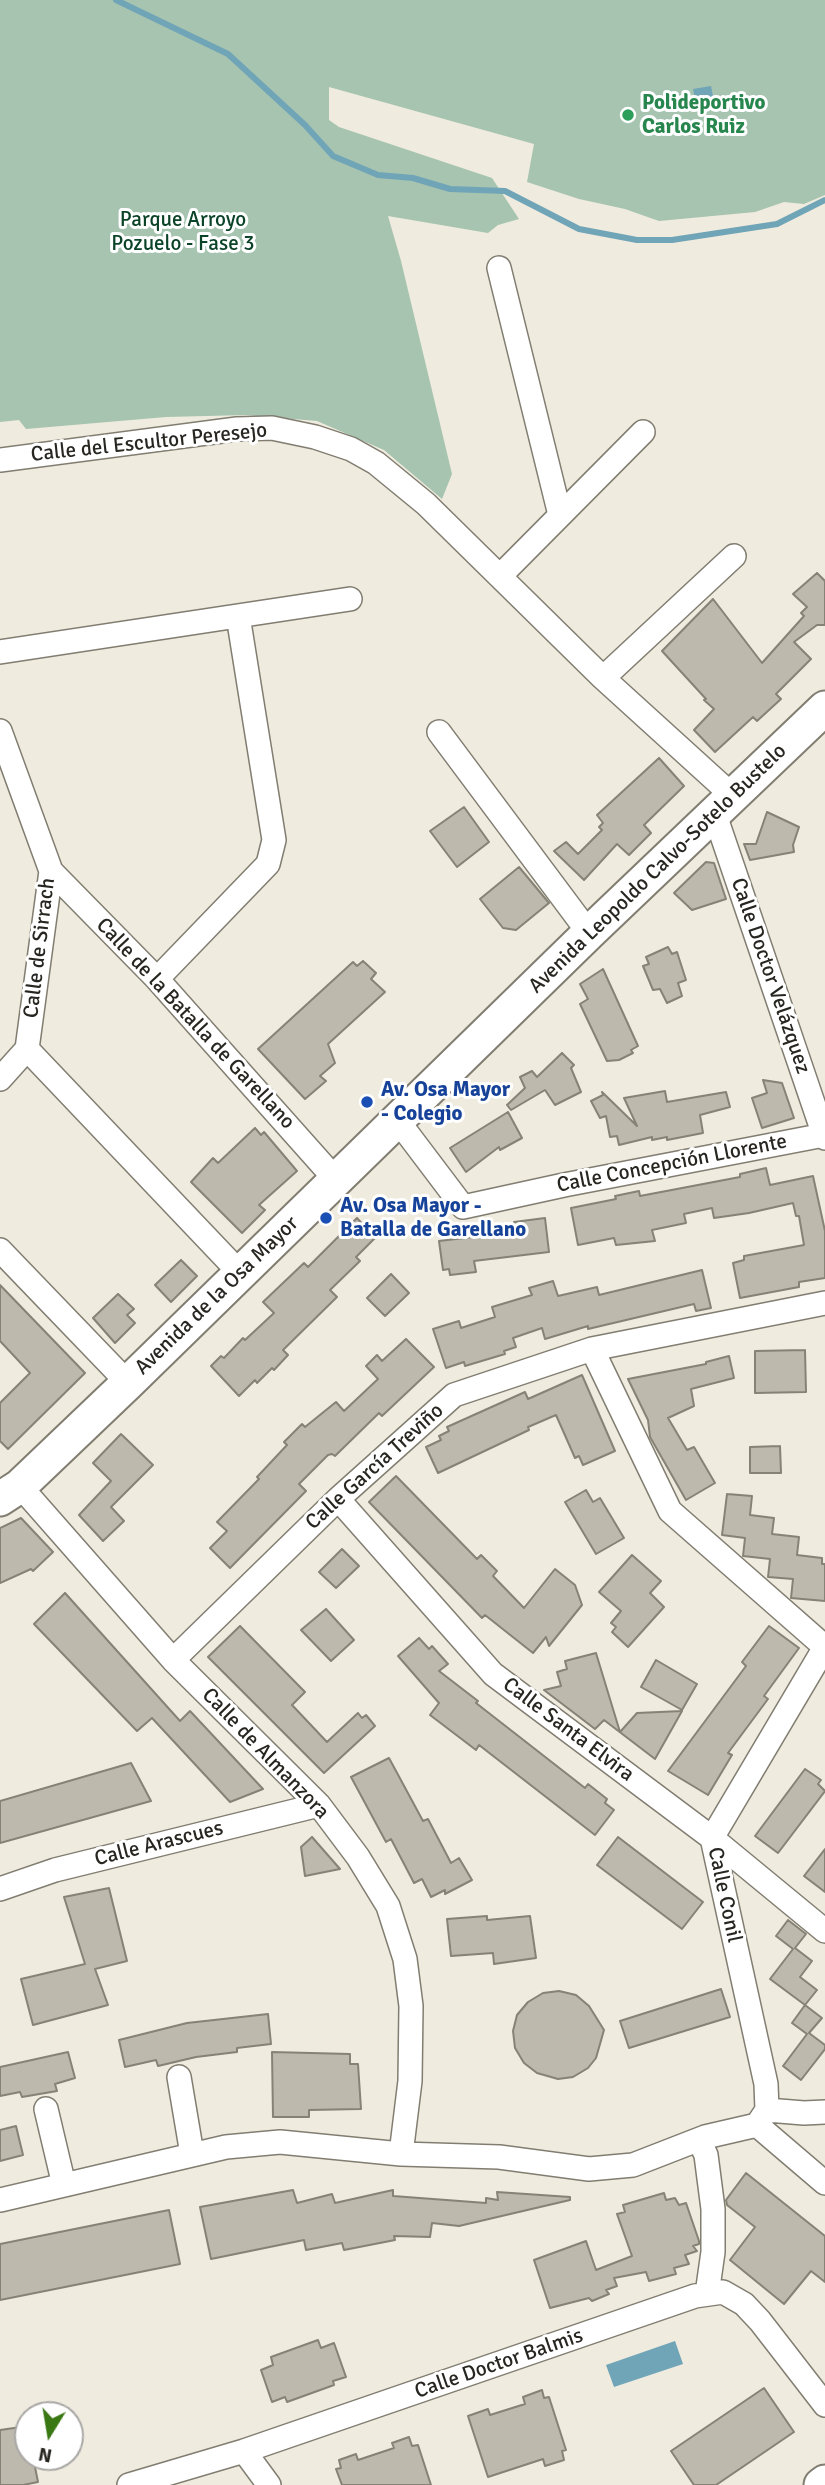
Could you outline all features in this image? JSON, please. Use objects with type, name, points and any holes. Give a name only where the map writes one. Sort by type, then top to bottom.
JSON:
[{"type":"main road","name":"Avenida Leopoldo Calvo-Sotelo Bustelo","points":[[491,1031],[589,933],[825,708]]},
{"type":"main road","name":"Avenida de la Osa Mayor","points":[[10,1492],[128,1383],[491,1031]]},
{"type":"street","points":[[499,268],[560,515]]},
{"type":"street","name":"Calle del Escultor Peresejo","points":[[0,460],[237,429],[272,428],[315,437],[351,449],[376,463],[426,504],[603,678],[724,806]]},
{"type":"street","points":[[500,576],[642,432]]},
{"type":"street","points":[[603,678],[734,556]]},
{"type":"street","points":[[0,652],[349,599]]},
{"type":"street","points":[[157,979],[268,864],[274,839],[238,616]]},
{"type":"street","name":"Calle de Sirrach","points":[[0,731],[51,871],[27,1049]]},
{"type":"street","points":[[439,732],[589,933]]},
{"type":"street","name":"Calle Doctor Velázquez","points":[[724,806],[824,1136]]},
{"type":"street","name":"Calle de la Batalla de Garellano","points":[[51,871],[157,979],[336,1180]]},
{"type":"street","points":[[0,1079],[27,1049],[240,1273]]},
{"type":"street","name":"Calle Concepción Llorente","points":[[398,1121],[463,1207],[824,1136]]},
{"type":"street","points":[[0,1250],[128,1383]]},
{"type":"street","name":"Calle García Treviño","points":[[173,1660],[338,1499],[454,1395],[592,1349],[825,1303]]},
{"type":"street","points":[[592,1349],[670,1511],[825,1647]]},
{"type":"street","name":"Calle de Almanzora","points":[[10,1492],[319,1805],[358,1857],[388,1906],[405,1959],[411,2006],[410,2081],[401,2154]]},
{"type":"street","name":"Calle Santa Elvira","points":[[338,1499],[493,1674],[712,1838],[825,1931]]},
{"type":"street","name":"Calle Conil","points":[[762,2118],[766,2084],[712,1838],[825,1647]]},
{"type":"street","name":"Calle Arascues","points":[[0,1889],[55,1870],[319,1805]]},
{"type":"street","points":[[179,2077],[192,2154]]},
{"type":"street","points":[[46,2109],[64,2185]]},
{"type":"street","points":[[0,2200],[192,2154],[226,2147],[280,2142],[401,2154],[499,2157],[589,2169],[633,2165],[762,2118],[825,2112]]},
{"type":"street","points":[[762,2118],[825,2183]]},
{"type":"street","points":[[699,2140],[706,2155],[713,2209],[713,2252],[707,2294]]},
{"type":"street","name":"Calle Doctor Balmis","points":[[129,2485],[244,2451],[670,2305],[723,2292],[744,2304],[760,2321],[825,2405]]},
{"type":"street","points":[[244,2451],[269,2485]]},
{"type":"green space","name":"Parque Arroyo Pozuelo - Fase 3","points":[[0,0],[825,0],[825,195],[804,204],[784,202],[755,212],[659,221],[527,182],[534,144],[329,87],[329,120],[339,127],[492,178],[519,219],[498,225],[488,233],[388,216],[452,474],[442,499],[384,450],[317,421],[246,415],[166,417],[26,429],[19,420],[0,422]]},
{"type":"water","points":[[711,86],[714,101],[696,104],[693,89]]},
{"type":"water","points":[[675,2341],[683,2364],[614,2387],[606,2365]]},
{"type":"building","points":[[817,573],[825,581],[825,625],[817,625],[794,642],[811,659],[776,694],[781,699],[757,721],[753,717],[715,752],[694,730],[714,709],[662,651],[713,599],[762,663],[804,616],[801,613],[807,607],[793,594]]},
{"type":"building","points":[[659,758],[684,786],[644,825],[651,833],[629,855],[617,844],[584,880],[554,851],[566,842],[578,854],[602,830],[599,827],[603,823],[597,815]]},
{"type":"building","points":[[464,807],[489,842],[457,867],[430,831]]},
{"type":"building","points":[[767,812],[799,827],[793,845],[794,852],[750,860],[744,844],[756,844]]},
{"type":"building","points":[[706,862],[714,863],[726,899],[692,910],[674,893]]},
{"type":"building","points":[[519,867],[549,903],[516,930],[503,928],[480,899]]},
{"type":"building","points":[[668,947],[672,954],[677,952],[686,980],[678,983],[682,996],[667,1003],[660,989],[653,990],[643,966],[649,964],[646,957]]},
{"type":"building","points":[[363,961],[376,973],[371,979],[385,992],[328,1044],[335,1063],[320,1076],[326,1081],[305,1099],[258,1049],[353,962],[357,966]]},
{"type":"building","points":[[603,969],[638,1046],[631,1050],[633,1053],[619,1060],[607,1061],[580,1004],[588,999],[580,984]]},
{"type":"building","points":[[562,1053],[574,1065],[571,1068],[581,1092],[555,1105],[545,1090],[511,1110],[507,1105],[525,1088],[520,1077],[532,1071],[537,1077]]},
{"type":"building","points":[[763,1080],[782,1083],[794,1118],[762,1128],[752,1098],[767,1093]]},
{"type":"building","points":[[665,1091],[667,1102],[726,1092],[730,1107],[700,1115],[703,1133],[667,1140],[667,1137],[652,1140],[652,1137],[619,1145],[617,1136],[610,1137],[606,1116],[600,1118],[591,1101],[603,1095],[602,1092],[637,1126],[624,1098]]},
{"type":"building","points":[[508,1112],[522,1138],[500,1150],[499,1147],[466,1172],[450,1148]]},
{"type":"building","points":[[255,1128],[261,1135],[264,1132],[297,1171],[259,1205],[265,1210],[242,1233],[191,1182],[213,1158],[218,1163]]},
{"type":"building","points":[[766,1168],[770,1185],[813,1176],[825,1231],[825,1278],[799,1282],[799,1287],[740,1298],[733,1263],[744,1260],[744,1256],[804,1245],[799,1216],[796,1216],[793,1203],[714,1218],[712,1208],[684,1214],[686,1223],[652,1230],[655,1241],[616,1245],[614,1238],[578,1245],[571,1208],[616,1199],[615,1196],[639,1191],[640,1196],[740,1177],[740,1174]]},
{"type":"building","points":[[357,1218],[375,1238],[356,1257],[360,1261],[330,1290],[337,1297],[283,1350],[288,1355],[274,1370],[272,1368],[257,1383],[255,1380],[239,1396],[211,1366],[221,1356],[224,1358],[243,1338],[245,1340],[274,1313],[263,1302],[304,1263],[308,1267]]},
{"type":"building","points":[[545,1218],[549,1252],[474,1261],[476,1272],[450,1275],[449,1269],[443,1270],[439,1241],[515,1232],[514,1222]]},
{"type":"building","points":[[181,1260],[197,1276],[171,1302],[155,1285]]},
{"type":"building","points":[[702,1270],[711,1308],[696,1311],[694,1304],[588,1329],[588,1326],[545,1339],[542,1328],[513,1338],[516,1347],[504,1351],[505,1354],[465,1366],[464,1362],[446,1368],[433,1329],[459,1321],[461,1328],[495,1317],[492,1307],[532,1295],[529,1288],[553,1281],[558,1296],[597,1287],[599,1295]]},
{"type":"building","points":[[391,1274],[409,1293],[385,1316],[367,1298]]},
{"type":"building","points":[[0,1285],[85,1373],[8,1449],[0,1441],[0,1403],[30,1373],[0,1341]]},
{"type":"building","points":[[118,1294],[134,1309],[127,1315],[135,1323],[115,1343],[93,1318]]},
{"type":"building","points":[[406,1339],[434,1367],[382,1416],[379,1413],[335,1456],[328,1455],[299,1484],[306,1491],[230,1568],[210,1548],[227,1531],[217,1522],[259,1479],[257,1477],[287,1445],[284,1442],[302,1424],[305,1427],[336,1402],[344,1411],[378,1379],[366,1366],[377,1355],[382,1361]]},
{"type":"building","points":[[805,1350],[806,1392],[755,1393],[755,1351]]},
{"type":"building","points":[[729,1356],[734,1378],[691,1389],[694,1406],[668,1418],[687,1450],[694,1447],[715,1483],[686,1500],[650,1437],[648,1420],[628,1379],[706,1364]]},
{"type":"building","points":[[582,1375],[615,1451],[583,1465],[579,1456],[575,1458],[556,1415],[438,1473],[426,1447],[441,1440],[439,1436],[449,1431],[447,1427],[525,1392],[528,1399]]},
{"type":"building","points":[[121,1434],[153,1465],[111,1507],[124,1521],[103,1541],[79,1515],[111,1481],[93,1463]]},
{"type":"building","points":[[780,1446],[781,1473],[750,1473],[750,1447]]},
{"type":"building","points":[[396,1476],[477,1559],[481,1555],[497,1571],[493,1576],[524,1608],[555,1569],[575,1585],[582,1605],[549,1646],[546,1637],[533,1653],[485,1615],[482,1618],[369,1502]]},
{"type":"building","points":[[586,1490],[593,1502],[600,1498],[624,1538],[596,1554],[565,1502]]},
{"type":"building","points":[[727,1494],[752,1496],[750,1515],[774,1518],[772,1534],[799,1537],[797,1555],[822,1558],[822,1564],[825,1564],[825,1601],[791,1598],[793,1579],[768,1577],[770,1559],[743,1556],[745,1538],[722,1535]]},
{"type":"building","points":[[21,1518],[53,1552],[33,1571],[31,1569],[0,1583],[0,1528]]},
{"type":"building","points":[[342,1549],[359,1566],[336,1588],[319,1572]]},
{"type":"building","points":[[632,1555],[661,1581],[650,1593],[664,1607],[628,1647],[612,1632],[616,1627],[611,1623],[621,1611],[599,1592]]},
{"type":"building","points":[[65,1593],[180,1721],[190,1711],[263,1789],[230,1802],[152,1718],[137,1731],[34,1624]]},
{"type":"building","points":[[326,1609],[354,1640],[331,1661],[301,1630]]},
{"type":"building","points":[[240,1626],[305,1692],[292,1705],[327,1742],[358,1713],[362,1718],[366,1715],[375,1726],[324,1773],[208,1657]]},
{"type":"building","points":[[769,1626],[799,1648],[764,1696],[768,1699],[728,1753],[732,1755],[708,1795],[668,1771],[746,1666],[742,1662]]},
{"type":"building","points":[[419,1638],[429,1649],[432,1646],[448,1664],[439,1671],[478,1701],[476,1703],[585,1788],[588,1784],[607,1799],[605,1803],[614,1810],[595,1835],[479,1745],[476,1750],[430,1715],[439,1703],[398,1656]]},
{"type":"building","points":[[596,1653],[620,1732],[637,1713],[682,1711],[655,1759],[604,1720],[595,1729],[544,1690],[561,1686],[557,1672],[567,1669],[565,1661]]},
{"type":"building","points":[[656,1660],[697,1684],[682,1710],[641,1687]]},
{"type":"building","points":[[389,1758],[423,1821],[428,1819],[451,1863],[459,1858],[472,1880],[445,1894],[445,1890],[431,1897],[422,1879],[414,1883],[391,1839],[386,1842],[351,1777]]},
{"type":"building","points":[[131,1763],[151,1801],[0,1843],[0,1801]]},
{"type":"building","points":[[805,1769],[821,1780],[818,1784],[825,1791],[778,1853],[755,1836]]},
{"type":"building","points":[[312,1837],[340,1869],[305,1876],[301,1847]]},
{"type":"building","points":[[618,1837],[703,1902],[682,1929],[597,1865]]},
{"type":"building","points":[[825,1849],[825,1892],[804,1876]]},
{"type":"building","points":[[109,1888],[127,1961],[95,1969],[108,2005],[33,2025],[21,1979],[85,1964],[64,1897]]},
{"type":"building","points":[[487,1916],[487,1920],[530,1916],[536,1958],[494,1964],[493,1953],[451,1956],[447,1919]]},
{"type":"building","points":[[788,1920],[806,1934],[795,1948],[812,1961],[800,1977],[817,1990],[805,2005],[770,1979],[793,1949],[776,1936]]},
{"type":"building","points":[[721,1989],[730,2017],[629,2048],[620,2021]]},
{"type":"building","points":[[559,1991],[576,1995],[589,2006],[604,2030],[596,2058],[588,2068],[573,2077],[558,2079],[537,2073],[524,2063],[515,2048],[513,2031],[517,2015],[528,2002],[543,1993]]},
{"type":"building","points":[[805,2005],[822,2018],[809,2033],[825,2045],[825,2049],[801,2080],[783,2066],[807,2034],[792,2023]]},
{"type":"building","points":[[268,2014],[271,2044],[237,2048],[237,2052],[196,2057],[158,2066],[156,2060],[125,2067],[119,2040],[187,2023]]},
{"type":"building","points":[[68,2052],[75,2078],[55,2084],[57,2091],[22,2097],[20,2092],[0,2096],[0,2067]]},
{"type":"building","points":[[272,2052],[350,2054],[350,2064],[358,2064],[361,2109],[309,2110],[309,2117],[273,2117]]},
{"type":"building","points":[[16,2126],[23,2155],[0,2161],[0,2130]]},
{"type":"building","points":[[746,2173],[825,2236],[825,2282],[811,2271],[784,2304],[730,2260],[755,2227],[727,2205],[726,2200]]},
{"type":"building","points":[[293,2190],[297,2203],[332,2194],[335,2203],[393,2190],[393,2196],[486,2203],[486,2198],[498,2200],[497,2192],[570,2197],[570,2200],[459,2226],[432,2223],[430,2237],[394,2236],[395,2240],[344,2250],[342,2243],[306,2250],[304,2240],[211,2259],[200,2207]]},
{"type":"building","points":[[664,2193],[666,2200],[675,2198],[679,2205],[686,2203],[699,2241],[699,2244],[693,2246],[697,2251],[685,2255],[689,2264],[674,2268],[676,2274],[649,2281],[646,2272],[614,2278],[617,2286],[606,2290],[609,2294],[592,2301],[589,2298],[550,2308],[534,2260],[586,2241],[596,2270],[632,2256],[617,2214],[625,2212],[623,2205]]},
{"type":"building","points":[[169,2210],[180,2264],[0,2300],[0,2244]]},
{"type":"building","points":[[318,2340],[321,2348],[334,2343],[346,2377],[333,2381],[334,2385],[287,2402],[285,2397],[272,2402],[261,2370],[273,2365],[271,2357]]},
{"type":"building","points":[[764,2388],[794,2432],[716,2485],[694,2485],[671,2451]]},
{"type":"building","points":[[542,2390],[544,2398],[549,2397],[566,2450],[562,2451],[564,2460],[545,2466],[543,2459],[488,2477],[468,2416],[488,2409],[490,2415],[525,2404],[523,2397]]},
{"type":"building","points":[[14,2428],[14,2471],[36,2471],[38,2482],[0,2485],[0,2430]]},
{"type":"building","points":[[409,2437],[412,2446],[418,2445],[431,2485],[342,2485],[336,2469],[341,2468],[339,2460],[356,2454],[358,2460],[394,2448],[392,2443]]},
{"type":"waterway","points":[[116,0],[228,54],[305,125],[333,156],[378,175],[413,178],[450,189],[505,191],[579,229],[637,240],[672,240],[777,224],[825,200]]},
{"type":"place","name":"Polideportivo Carlos Ruiz","points":[[628,115]]},
{"type":"place","name":"Av. Osa Mayor - Colegio","points":[[367,1102]]},
{"type":"place","name":"Av. Osa Mayor - Batalla de Garellano","points":[[326,1218]]}]
